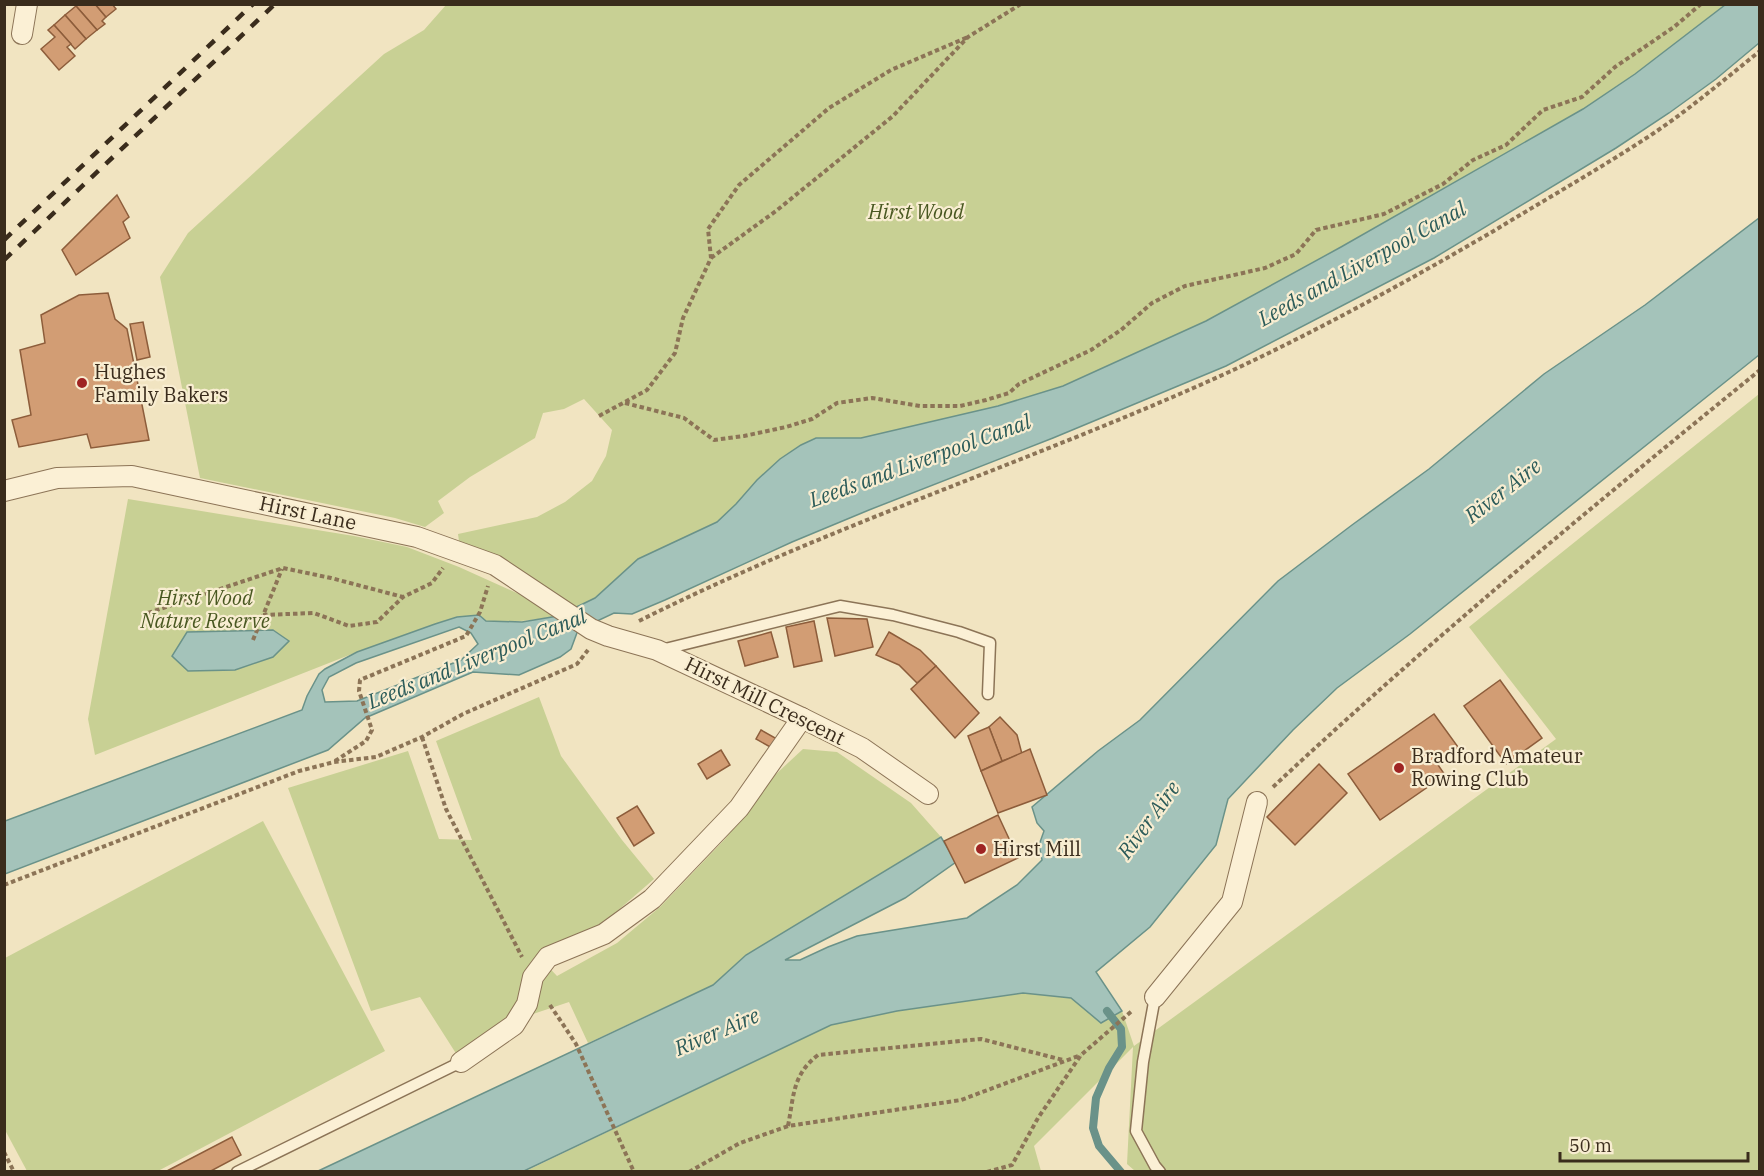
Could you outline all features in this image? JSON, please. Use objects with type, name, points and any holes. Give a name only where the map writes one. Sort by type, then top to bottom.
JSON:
[{"type":"street","points":[[22,34],[27,4]]},
{"type":"street","name":"Hirst Lane","points":[[5,487],[57,478],[132,476],[417,537],[495,565],[599,632]]},
{"type":"street","name":"Hirst Mill Crescent","points":[[599,632],[657,650],[802,718],[862,748],[928,794]]},
{"type":"street","points":[[461,1062],[514,1025],[527,1004],[533,977],[548,957],[604,934],[652,899],[739,808],[802,718]]},
{"type":"street","points":[[1155,997],[1232,902],[1257,802]]},
{"type":"lane","points":[[657,650],[840,606],[893,615],[959,632],[990,643],[988,694]]},
{"type":"lane","points":[[1155,997],[1143,1062],[1136,1131],[1160,1172]]},
{"type":"lane","points":[[237,1172],[461,1062]]},
{"type":"path","points":[[711,258],[708,229],[740,185],[829,108],[891,70],[968,38],[1021,4]]},
{"type":"path","points":[[625,403],[684,417],[714,440],[786,427],[812,419],[837,403],[872,398],[920,406],[960,406],[1009,393],[1019,384],[1091,350],[1121,330],[1152,303],[1185,286],[1264,268],[1296,254],[1316,230],[1384,214],[1443,184],[1473,160],[1506,145],[1543,110],[1582,97],[1615,67],[1674,27],[1701,4]]},
{"type":"path","points":[[599,416],[647,390],[675,353],[682,318],[711,258],[776,211],[893,116],[968,38]]},
{"type":"path","points":[[4,885],[299,771],[334,762],[376,757],[422,737],[463,714],[577,664],[593,645],[599,632],[673,604],[794,549],[1143,409],[1301,338],[1383,295],[1596,170],[1657,131],[1760,51]]},
{"type":"path","points":[[1257,802],[1361,704],[1562,532],[1760,370]]},
{"type":"path","points":[[263,615],[314,614],[349,626],[377,622],[403,597],[432,583],[446,562]]},
{"type":"path","points":[[148,613],[283,568],[403,597]]},
{"type":"path","points":[[253,640],[283,568]]},
{"type":"path","points":[[334,762],[366,741],[372,730],[359,691],[360,680],[466,636],[480,612]]},
{"type":"path","points":[[422,737],[446,809],[533,977],[576,1044],[634,1172]]},
{"type":"path","points":[[1014,1172],[1012,1166],[1038,1118],[1081,1055],[1124,1019]]},
{"type":"path","points":[[788,1126],[796,1080],[806,1064],[818,1055],[981,1039],[1065,1061]]},
{"type":"path","points":[[689,1172],[740,1143],[788,1126],[961,1100],[1081,1055]]},
{"type":"path","points":[[4,1152],[14,1172]]},
{"type":"path","points":[[987,1172],[1012,1166]]},
{"type":"green space","name":"Hirst Wood","points":[[446,5],[1725,5],[1635,74],[1583,109],[1206,321],[1063,386],[998,406],[899,431],[861,438],[816,438],[801,445],[780,459],[757,480],[736,505],[717,522],[638,559],[595,598],[577,607],[459,541],[458,534],[537,517],[565,502],[592,481],[606,456],[612,430],[584,399],[564,409],[543,413],[535,438],[470,477],[438,501],[444,513],[425,527],[395,518],[200,478],[160,277],[188,233],[384,54],[424,30]]},
{"type":"green space","points":[[1759,394],[1759,1171],[1135,1171],[1127,1164],[1133,1047],[1034,1146],[1041,1171],[524,1172],[831,1025],[897,1011],[1023,993],[1071,998],[1101,1023],[1122,1011],[1134,1046],[1556,739],[1469,627]]},
{"type":"green space","name":"Hirst Wood Nature Reserve","points":[[128,499],[354,536],[407,547],[459,567],[548,607],[558,616],[507,622],[485,621],[467,616],[457,617],[357,652],[95,755],[88,719]]},
{"type":"green space","points":[[539,697],[561,756],[622,840],[654,879],[600,926],[539,957],[557,976],[617,943],[660,907],[725,839],[775,775],[803,749],[837,752],[911,803],[941,837],[746,955],[713,985],[588,1043],[569,1002],[497,1026],[457,1055],[420,997],[371,1011],[288,788],[408,751],[439,839],[472,840],[436,741]]},
{"type":"green space","points":[[263,821],[385,1051],[158,1171],[27,1171],[5,1130],[5,958]]},
{"type":"water","name":"Leeds and Liverpool Canal","points":[[1725,5],[1759,5],[1759,43],[1716,79],[1669,113],[1616,148],[1434,258],[1226,366],[792,542],[632,614],[614,613],[578,630],[571,649],[560,657],[519,675],[473,672],[365,718],[328,750],[5,874],[5,821],[302,710],[319,674],[357,652],[457,617],[479,615],[486,621],[522,622],[558,616],[595,598],[638,559],[717,522],[780,459],[816,438],[861,438],[998,406],[1063,386],[1206,321],[1583,109],[1635,74]],"holes":[[[459,627],[471,633],[478,644],[461,660],[357,701],[325,702],[322,690],[329,677],[356,663]]]},
{"type":"water","name":"River Aire","points":[[1759,218],[1759,355],[1410,634],[1337,688],[1293,730],[1228,799],[1216,845],[1150,927],[1096,972],[1122,1011],[1101,1023],[1071,998],[1023,993],[897,1011],[831,1025],[524,1171],[316,1172],[713,985],[746,955],[941,837],[956,862],[905,898],[785,960],[800,960],[857,936],[967,918],[1017,885],[1042,860],[1039,845],[1044,831],[1037,823],[1032,807],[1098,751],[1140,720],[1278,581],[1429,469],[1544,374],[1645,305]]},
{"type":"water","points":[[273,630],[289,641],[273,657],[235,670],[188,671],[172,656],[187,632]]},
{"type":"building","points":[[95,4],[106,17],[102,21],[105,24],[97,30],[76,6]]},
{"type":"building","points":[[95,4],[112,4],[116,9],[106,17]]},
{"type":"building","points":[[76,6],[97,30],[86,39],[65,15]]},
{"type":"building","points":[[65,15],[86,39],[75,49],[54,25]]},
{"type":"building","points":[[54,25],[71,44],[67,47],[75,56],[59,70],[41,49],[55,37],[48,30]]},
{"type":"building","points":[[117,195],[129,217],[123,222],[130,238],[76,275],[62,250]]},
{"type":"building","name":"Hughes Family Bakers","points":[[108,293],[115,319],[127,329],[149,440],[91,448],[87,434],[19,447],[12,420],[31,415],[20,350],[45,343],[41,315],[79,295]]},
{"type":"building","points":[[143,322],[150,357],[137,360],[130,324]]},
{"type":"building","points":[[827,618],[867,619],[873,647],[835,656]]},
{"type":"building","points":[[814,621],[822,661],[794,667],[786,627]]},
{"type":"building","points":[[771,632],[778,657],[745,666],[738,641]]},
{"type":"building","points":[[889,632],[920,650],[936,666],[917,683],[899,665],[876,655]]},
{"type":"building","points":[[936,666],[979,713],[955,738],[911,689]]},
{"type":"building","points":[[1500,680],[1542,738],[1506,764],[1464,706]]},
{"type":"building","name":"Bradford Amateur Rowing Club","points":[[1434,714],[1458,747],[1436,762],[1445,775],[1380,820],[1348,774]]},
{"type":"building","points":[[1000,717],[1017,735],[1022,754],[1002,761],[989,727]]},
{"type":"building","points":[[989,727],[1002,761],[981,771],[968,736]]},
{"type":"building","points":[[761,730],[777,739],[772,748],[756,739]]},
{"type":"building","points":[[1030,749],[1047,795],[998,813],[981,771]]},
{"type":"building","points":[[721,750],[730,765],[707,779],[698,764]]},
{"type":"building","points":[[1319,764],[1347,793],[1295,845],[1267,817]]},
{"type":"building","points":[[637,806],[654,833],[634,846],[617,818]]},
{"type":"building","name":"Hirst Mill","points":[[998,815],[1018,858],[965,883],[944,841]]},
{"type":"building","points":[[232,1137],[241,1155],[209,1172],[165,1172]]},
{"type":"waterway","points":[[1107,1011],[1121,1029],[1122,1047],[1109,1068],[1096,1098],[1093,1128],[1099,1146],[1121,1172]]},
{"type":"railway","points":[[4,240],[253,4]]},
{"type":"railway","points":[[4,260],[275,4]]},
{"type":"place","name":"Hughes Family Bakers","points":[[82,383]]},
{"type":"place","name":"Bradford Amateur Rowing Club","points":[[1399,768]]},
{"type":"place","name":"Hirst Mill","points":[[981,849]]}]
